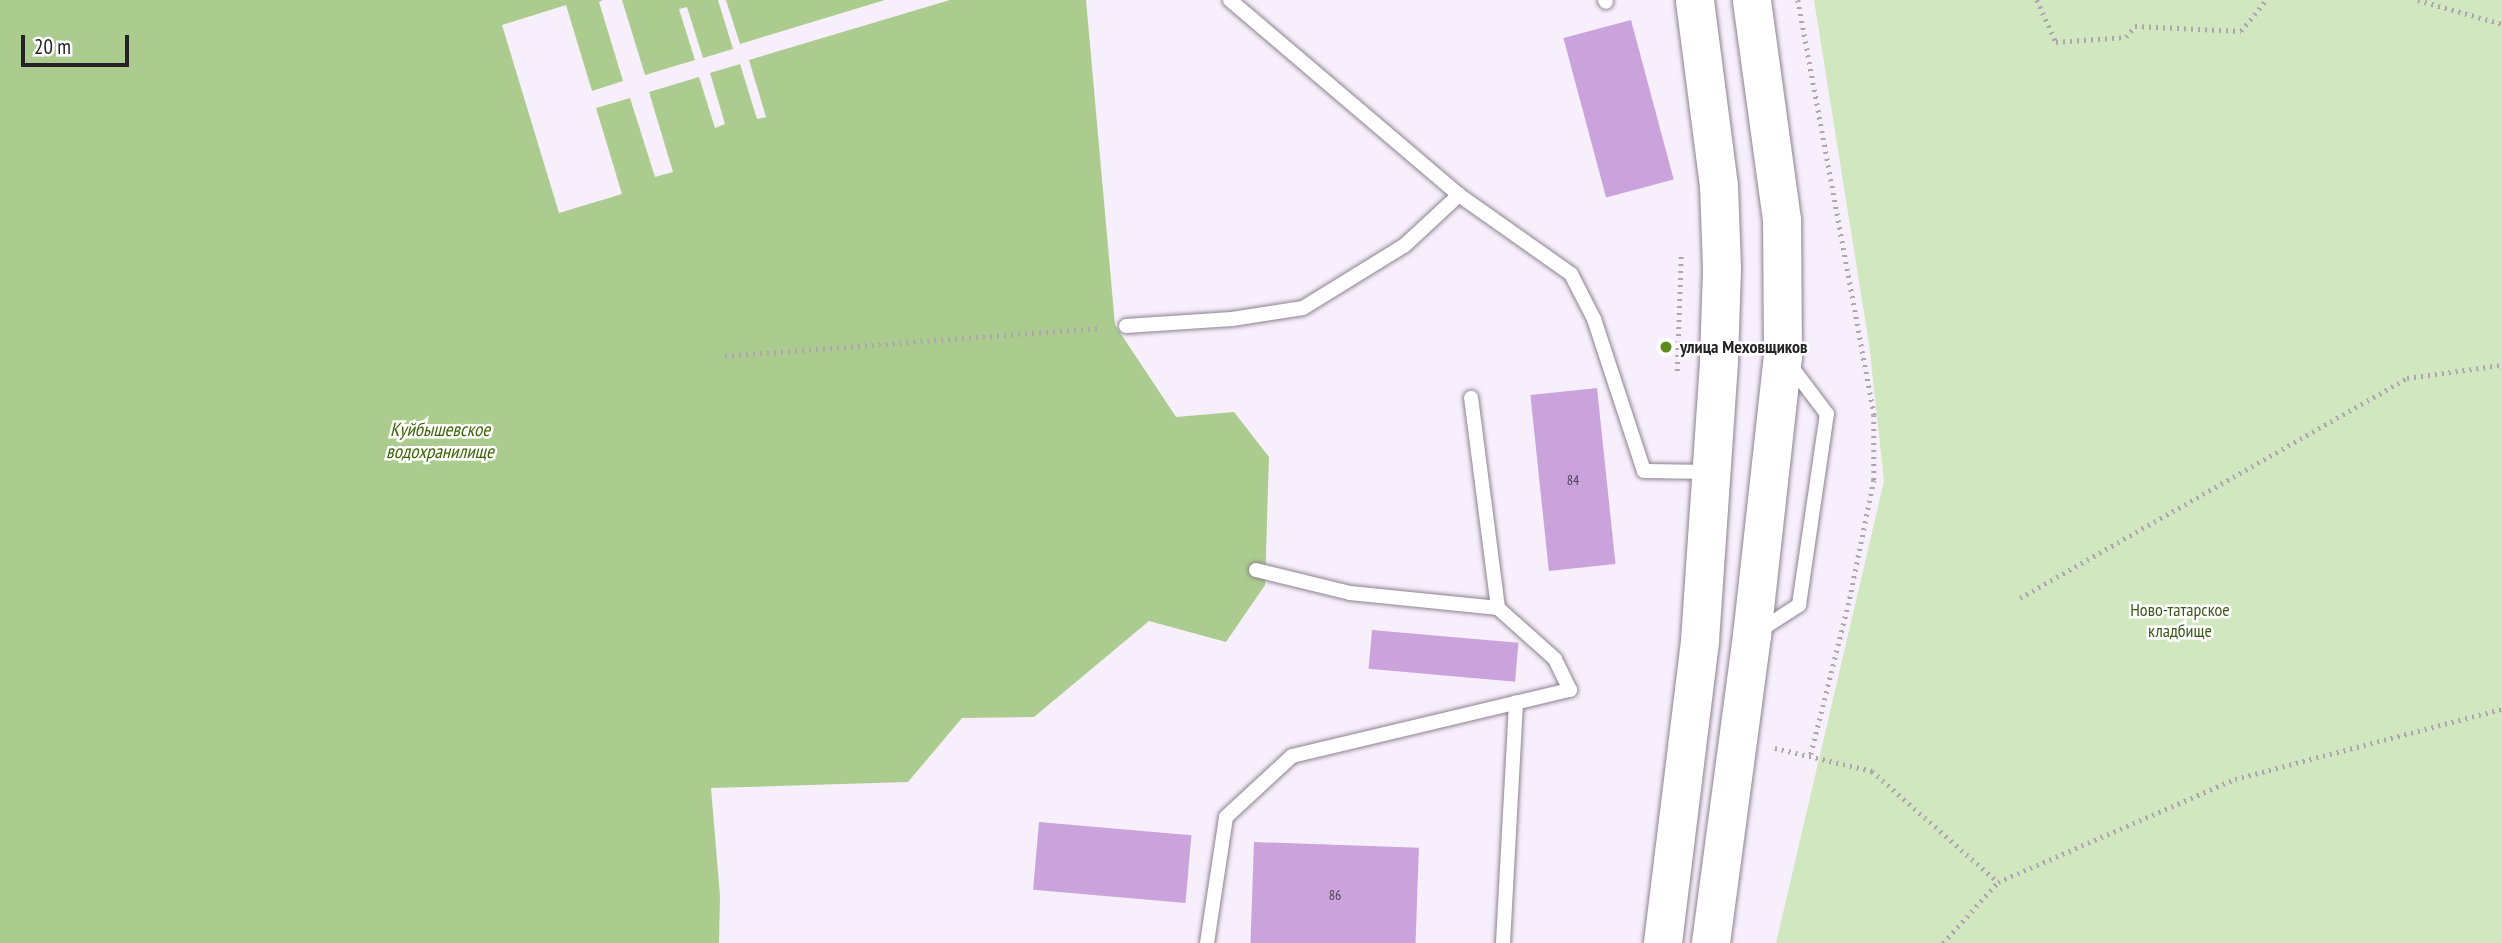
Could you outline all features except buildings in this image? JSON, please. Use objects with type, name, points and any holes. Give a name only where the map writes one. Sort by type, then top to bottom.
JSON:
[{"type":"main road","points":[[1663,943],[1700,641],[1723,268],[1719,186],[1695,0]]},
{"type":"main road","points":[[1711,943],[1752,636],[1783,357],[1782,220],[1752,0]]},
{"type":"lane","points":[[1230,0],[1459,195],[1571,274],[1594,319],[1644,471],[1710,472]]},
{"type":"lane","points":[[1126,326],[1232,319],[1303,308],[1405,244],[1459,195]]},
{"type":"lane","points":[[1471,398],[1499,608]]},
{"type":"lane","points":[[1207,943],[1226,817],[1292,756],[1570,690],[1555,659],[1499,608],[1350,593],[1256,570]]},
{"type":"lane","points":[[1503,943],[1516,702]]},
{"type":"path","points":[[1798,0],[1874,415],[1874,480],[1849,603],[1811,754]]},
{"type":"path","points":[[2037,0],[2056,42],[2126,37],[2135,26],[2241,31],[2266,0]]},
{"type":"path","points":[[2418,0],[2502,24]]},
{"type":"path","points":[[725,356],[1126,326]]},
{"type":"path","points":[[2020,598],[2407,378],[2502,365]]},
{"type":"path","points":[[1943,943],[1998,883],[2235,779],[2502,709]]},
{"type":"path","points":[[1736,740],[1811,754],[1872,771],[1998,883]]},
{"type":"green space","name":"Ново-татарское кладбище","points":[[1814,0],[2502,0],[2502,943],[1776,943],[1884,481],[1869,344]]},
{"type":"water","name":"Куйбышевское водохранилище","points":[[0,0],[1086,0],[1115,325],[1176,417],[1234,412],[1269,457],[1265,585],[1226,642],[1149,621],[1034,717],[962,718],[908,782],[711,788],[720,896],[719,943],[0,943]]},
{"type":"pier","points":[[622,0],[645,75],[695,60],[679,9],[687,7],[703,58],[733,49],[718,0],[726,0],[740,44],[885,0],[950,0],[749,60],[766,117],[757,119],[740,64],[710,73],[725,124],[715,128],[699,77],[649,92],[673,172],[655,177],[630,98],[596,108],[622,194],[559,213],[502,25],[566,5],[592,91],[623,81],[599,2]]},
{"type":"place","name":"улица Меховщиков","points":[[1666,347]]}]
